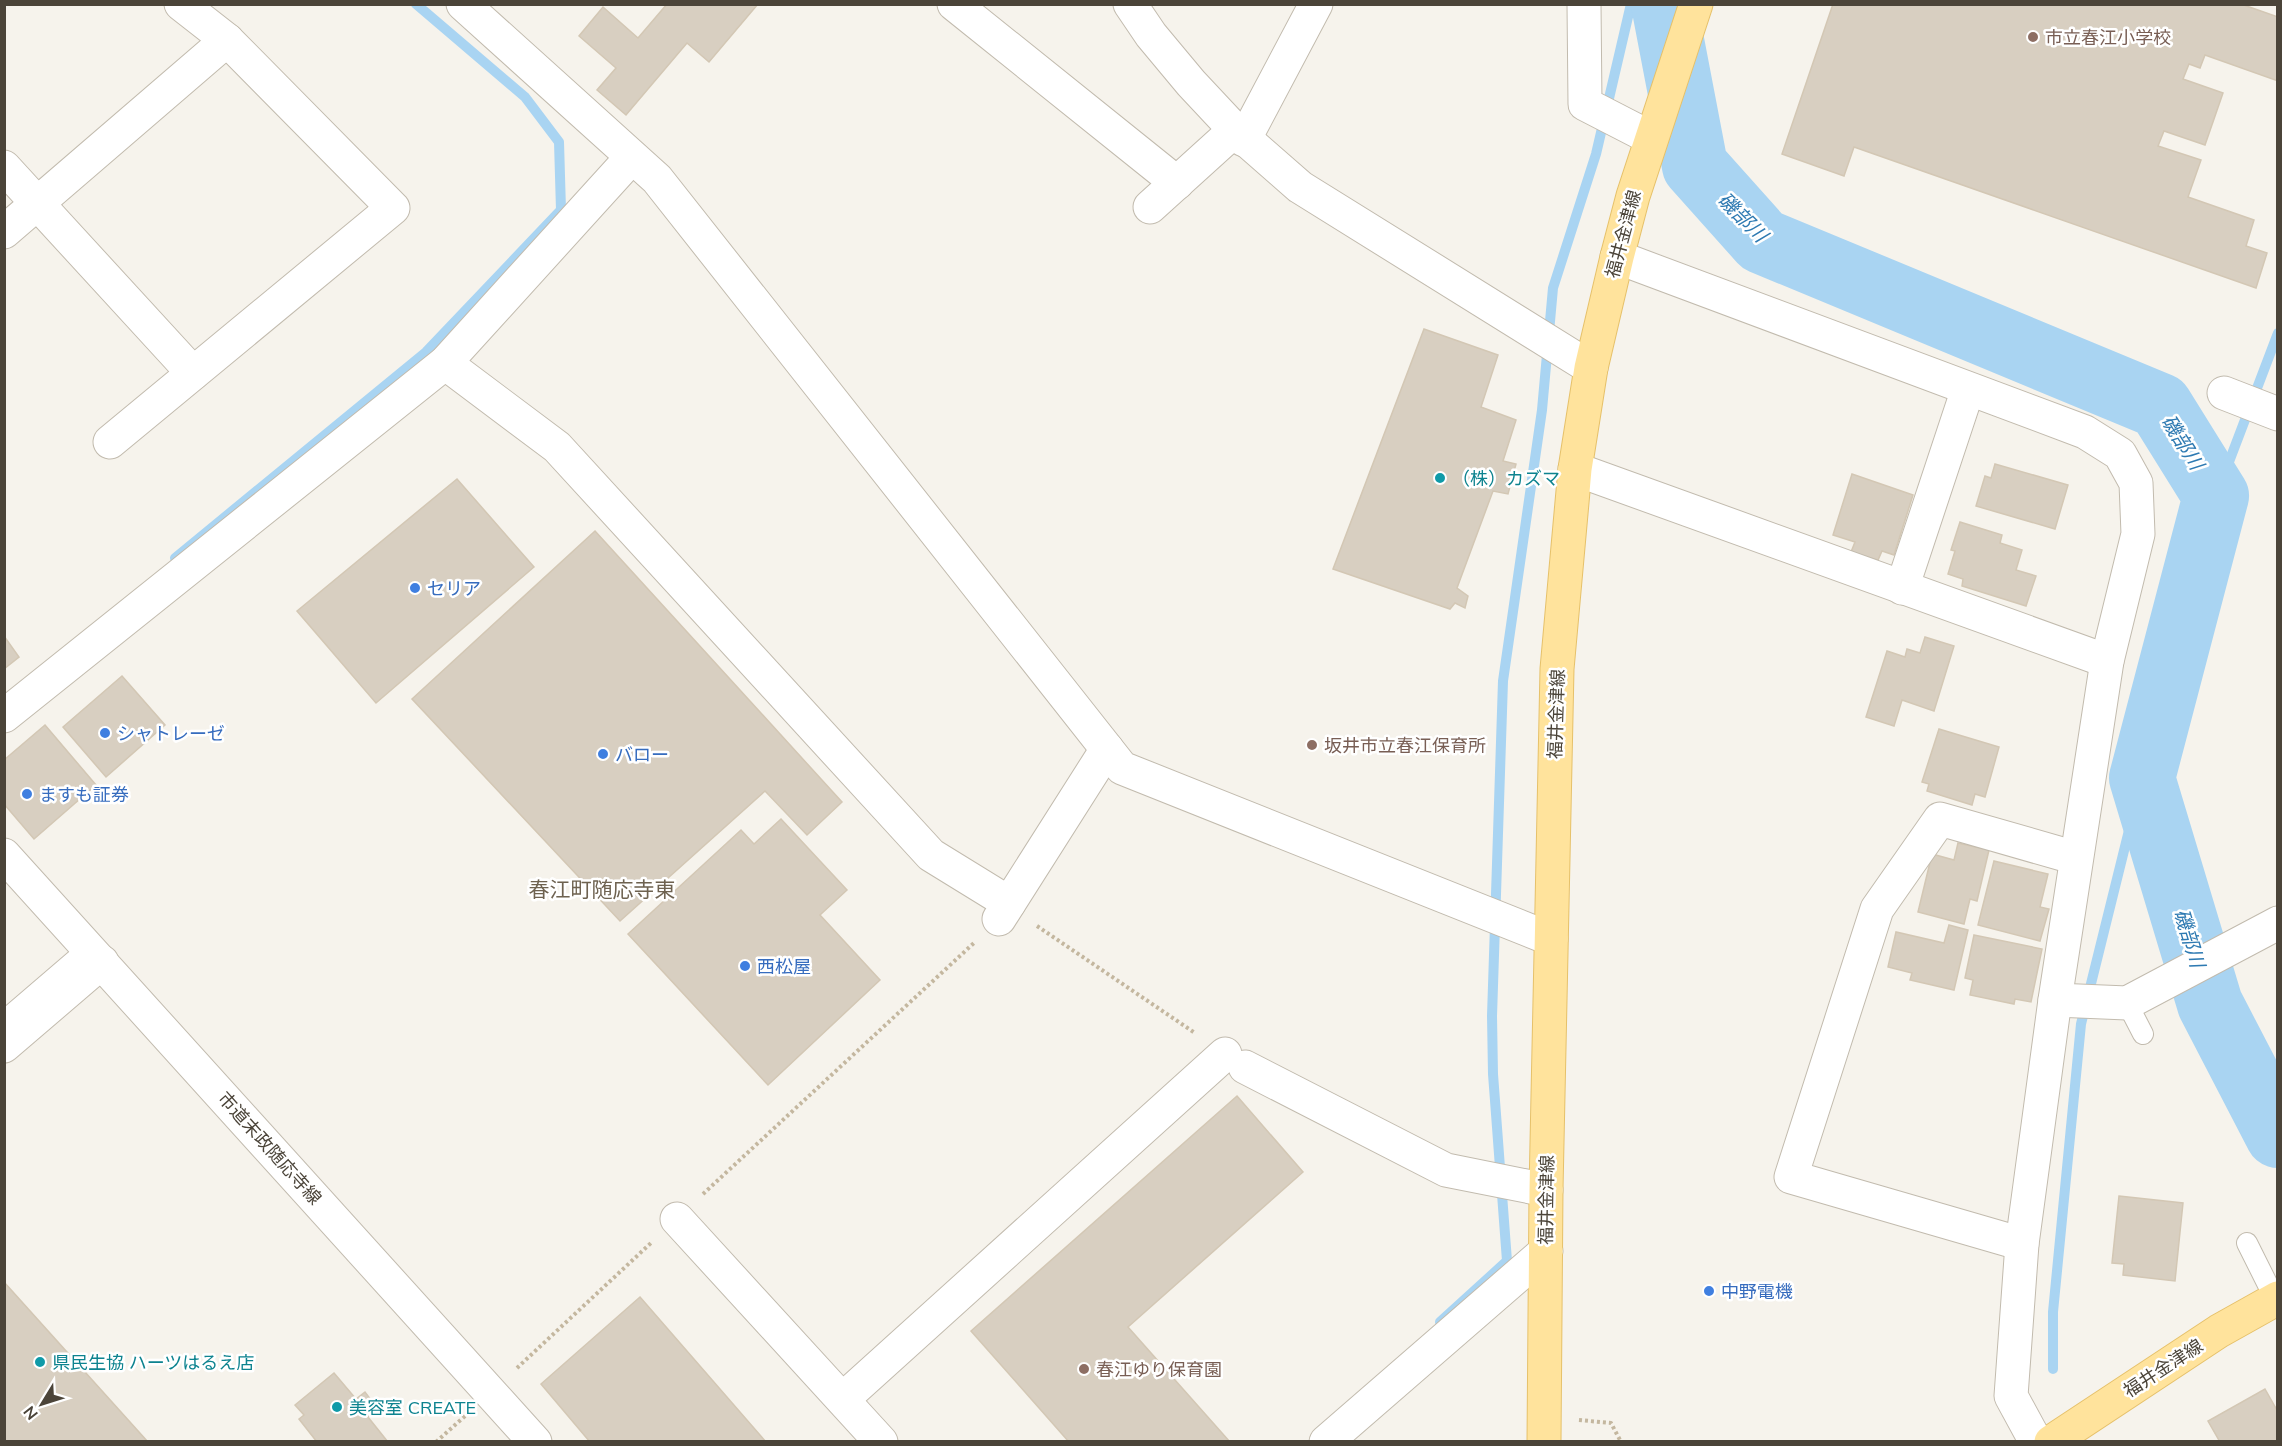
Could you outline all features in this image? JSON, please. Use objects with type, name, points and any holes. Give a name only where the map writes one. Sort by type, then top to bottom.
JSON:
[{"type":"main road","name":"福井金津線","points":[[1544,1430],[1546,1190],[1557,669],[1575,469],[1591,368],[1617,257],[1651,138],[1696,4]]},
{"type":"main road","name":"福井金津線","points":[[2051,1442],[2219,1331],[2276,1299]]},
{"type":"street","points":[[110,442],[393,208],[227,40],[181,4]]},
{"type":"street","points":[[463,4],[657,179],[1122,768],[1551,939]]},
{"type":"street","points":[[954,4],[1177,183]]},
{"type":"street","points":[[1130,4],[1151,35],[1184,75],[1239,135],[1300,187],[1591,368]]},
{"type":"street","points":[[1150,207],[1239,135],[1316,4]]},
{"type":"street","points":[[1584,4],[1585,104],[1651,138]]},
{"type":"street","points":[[4,232],[227,40]]},
{"type":"street","points":[[4,716],[445,363],[632,157]]},
{"type":"street","points":[[4,167],[193,374]]},
{"type":"street","points":[[1617,257],[2085,432],[2120,454],[2136,483],[2138,534],[2108,661],[2055,1000],[2022,1244],[2011,1396],[2036,1442]]},
{"type":"street","points":[[445,363],[557,447],[931,855],[1004,911],[1107,749]]},
{"type":"street","points":[[1902,588],[1968,389]]},
{"type":"street","points":[[2224,393],[2277,414]]},
{"type":"street","points":[[1575,469],[2108,661]]},
{"type":"street","points":[[2022,1244],[1791,1177],[1877,909],[1940,819],[2076,858]]},
{"type":"street","name":"市道末政随応寺線","points":[[4,855],[535,1442]]},
{"type":"street","points":[[2055,1000],[2127,1003],[2277,923]]},
{"type":"street","points":[[4,1046],[96,955]]},
{"type":"street","points":[[843,1399],[1235,1061],[1446,1170],[1546,1190]]},
{"type":"street","points":[[677,1219],[881,1442]]},
{"type":"street","points":[[1326,1442],[1546,1251]]},
{"type":"lane","points":[[4,1021],[96,955]]},
{"type":"lane","points":[[2127,1003],[2143,1034]]},
{"type":"lane","points":[[2247,1243],[2276,1299]]},
{"type":"path","points":[[490,1392],[1004,911],[1030,920],[1235,1061]]},
{"type":"path","points":[[1544,1430],[1611,1422],[1621,1442]]},
{"type":"building","points":[[667,4],[758,4],[709,62],[687,43],[626,115],[597,90],[616,68],[579,36],[603,7],[638,38]]},
{"type":"building","points":[[1833,4],[2241,4],[2278,17],[2278,81],[2205,55],[2200,68],[2189,64],[2183,79],[2223,93],[2205,145],[2164,131],[2158,146],[2201,160],[2188,197],[2254,220],[2246,246],[2267,253],[2256,288],[1854,147],[1844,176],[1782,154]]},
{"type":"building","name":"（株）カズマ","points":[[1424,329],[1498,355],[1481,407],[1516,420],[1503,461],[1516,464],[1508,494],[1493,491],[1457,588],[1468,596],[1465,608],[1455,603],[1450,609],[1333,569]]},
{"type":"building","points":[[1995,464],[2068,485],[2055,529],[1976,506],[1985,476],[1991,478]]},
{"type":"building","points":[[1852,474],[1913,495],[1894,555],[1882,551],[1878,560],[1851,552],[1855,542],[1833,535]]},
{"type":"building","points":[[457,479],[534,567],[376,703],[297,611]]},
{"type":"building","points":[[1960,522],[2002,535],[2000,543],[2022,550],[2016,570],[2036,576],[2026,606],[1962,586],[1963,579],[1948,574],[1955,551],[1951,550]]},
{"type":"building","points":[[595,531],[842,802],[807,835],[765,791],[620,921],[412,699]]},
{"type":"building","points":[[4,636],[19,657],[4,669]]},
{"type":"building","points":[[1925,637],[1954,646],[1934,711],[1902,700],[1894,726],[1866,717],[1887,651],[1905,657],[1907,649],[1920,653]]},
{"type":"building","points":[[122,676],[165,725],[106,777],[63,727]]},
{"type":"building","points":[[45,725],[96,785],[34,839],[4,804],[4,760]]},
{"type":"building","points":[[1939,729],[1999,747],[1985,797],[1975,794],[1972,805],[1927,791],[1929,784],[1922,782]]},
{"type":"building","points":[[781,819],[847,890],[820,915],[880,980],[768,1085],[628,934],[741,830],[754,844]]},
{"type":"building","points":[[1958,843],[1989,850],[1977,901],[1970,899],[1964,924],[1918,912],[1932,854],[1954,860]]},
{"type":"building","points":[[1994,861],[2048,874],[2040,907],[2049,909],[2040,941],[1978,925]]},
{"type":"building","points":[[1949,925],[1968,930],[1954,990],[1910,980],[1912,973],[1888,967],[1896,932],[1944,943]]},
{"type":"building","points":[[1974,935],[2042,949],[2031,1002],[2015,999],[2014,1004],[1970,995],[1973,980],[1965,978]]},
{"type":"building","points":[[1237,1096],[1303,1172],[1128,1327],[1230,1442],[1069,1442],[971,1331]]},
{"type":"building","points":[[2119,1196],[2183,1203],[2175,1281],[2123,1275],[2124,1264],[2112,1263]]},
{"type":"building","name":"県民生協 ハーツはるえ店","points":[[4,1282],[148,1442],[4,1442]]},
{"type":"building","points":[[640,1297],[766,1442],[590,1442],[541,1384]]},
{"type":"building","name":"美容室 CREATE","points":[[334,1373],[356,1399],[365,1392],[378,1409],[368,1417],[388,1442],[317,1442],[299,1419],[304,1415],[295,1405]]},
{"type":"building","points":[[2265,1389],[2278,1412],[2278,1442],[2220,1442],[2208,1421]]},
{"type":"waterway","points":[[175,558],[426,352],[561,210],[559,142],[525,97],[416,4]]},
{"type":"waterway","points":[[1440,1322],[1507,1261],[1493,1074],[1492,1016],[1503,681],[1542,410],[1553,288],[1596,154],[1631,4]]},
{"type":"waterway","name":"磯部川","points":[[1664,4],[1695,166],[1762,241],[2160,406],[2216,496],[2142,778],[2210,1004],[2278,1135]]},
{"type":"waterway","points":[[2216,496],[2278,333]]},
{"type":"waterway","points":[[2053,1369],[2053,1312],[2081,1024],[2142,778]]},
{"type":"place","name":"市立春江小学校","points":[[2033,37]]},
{"type":"place","name":"（株）カズマ","points":[[1440,478]]},
{"type":"place","name":"セリア","points":[[415,588]]},
{"type":"place","name":"シャトレーゼ","points":[[105,733]]},
{"type":"place","name":"坂井市立春江保育所","points":[[1312,745]]},
{"type":"place","name":"バロー","points":[[603,754]]},
{"type":"place","name":"ますも証券","points":[[27,794]]},
{"type":"place","name":"西松屋","points":[[745,966]]},
{"type":"place","name":"中野電機","points":[[1709,1291]]},
{"type":"place","name":"県民生協 ハーツはるえ店","points":[[40,1362]]},
{"type":"place","name":"春江ゆり保育園","points":[[1084,1369]]},
{"type":"place","name":"美容室 CREATE","points":[[337,1407]]},
{"type":"district","name":"春江町随応寺東","points":[[602,889]]}]
